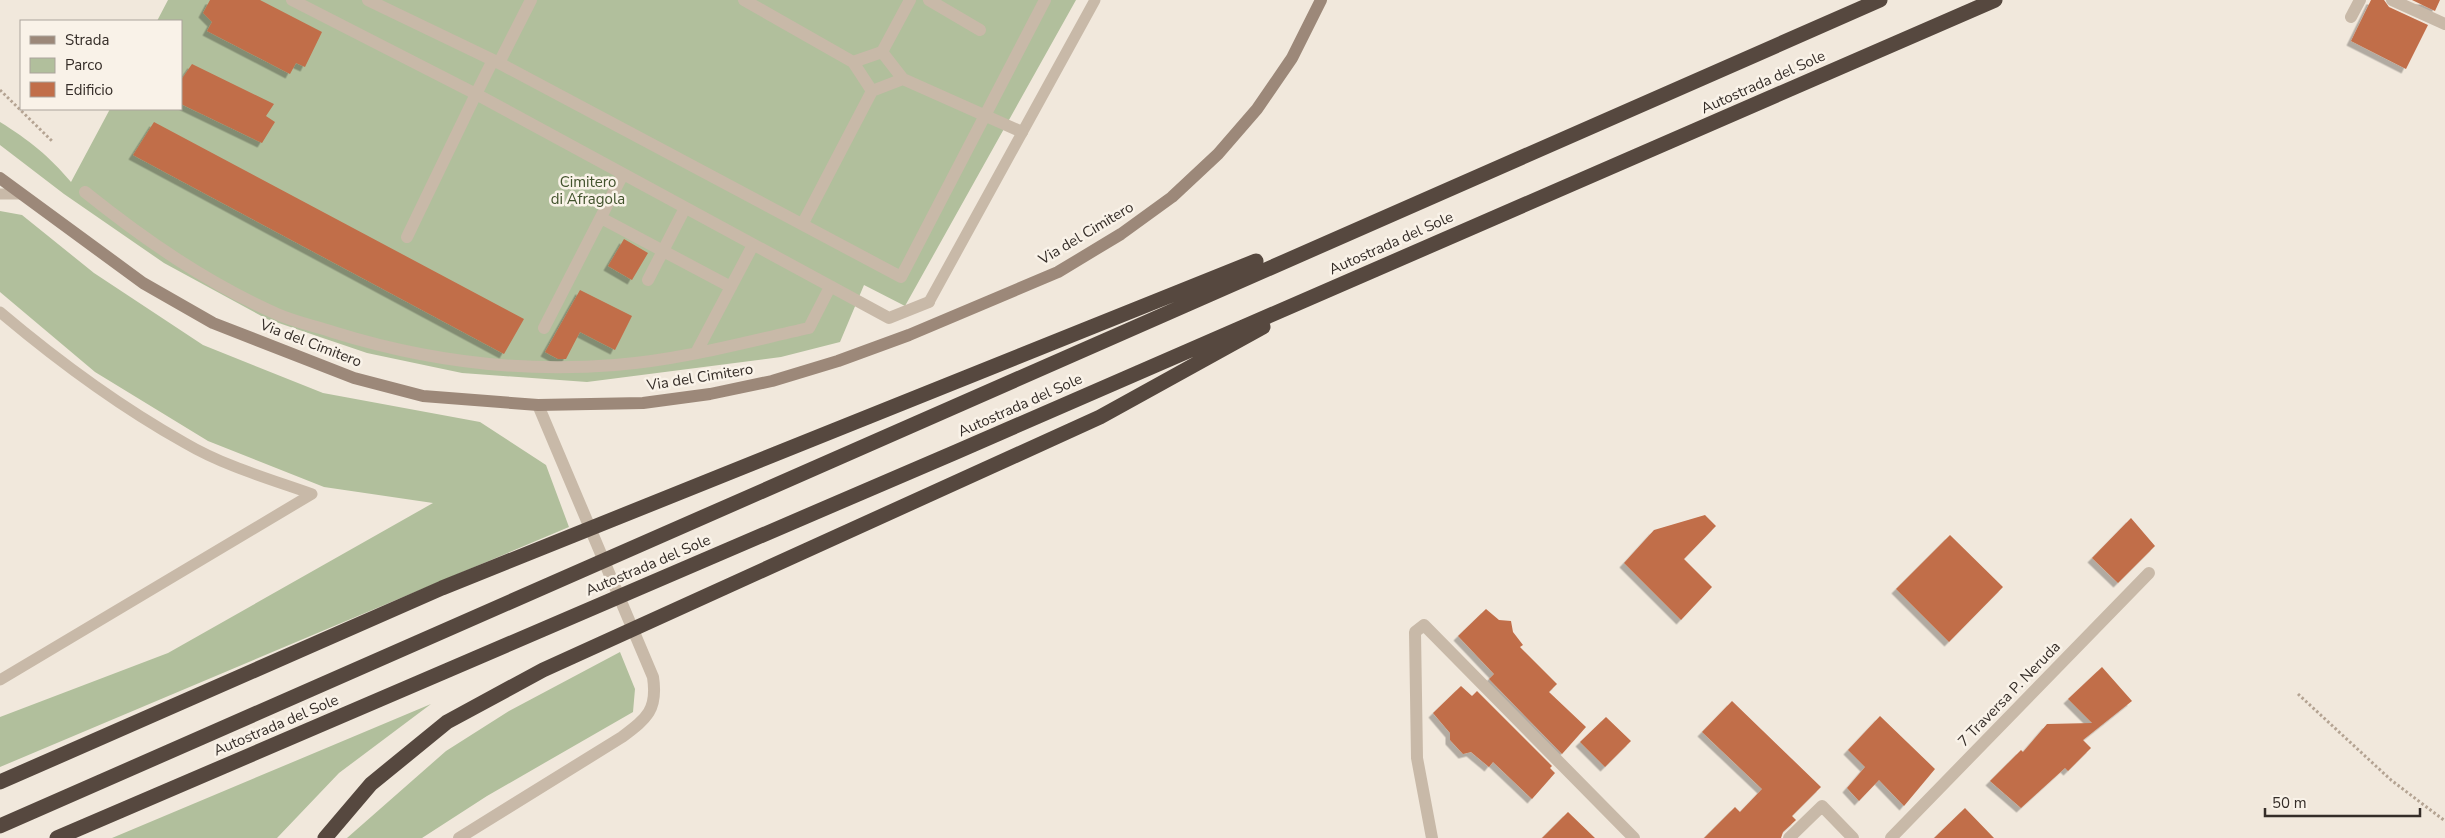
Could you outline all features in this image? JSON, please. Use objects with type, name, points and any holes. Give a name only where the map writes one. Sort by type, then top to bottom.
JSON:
[{"type":"highway","name":"Autostrada del Sole","points":[[0,826],[324,685],[1511,159],[1880,0]]},
{"type":"highway","name":"Autostrada del Sole","points":[[57,838],[1347,282],[1995,0]]},
{"type":"highway","points":[[0,782],[442,588],[1511,159]]},
{"type":"highway","points":[[325,838],[371,784],[446,722],[525,679],[650,620],[1100,417],[1347,282]]},
{"type":"main road","name":"Via del Cimitero","points":[[0,178],[143,283],[213,323],[354,378],[415,394],[538,406],[643,403],[710,394],[772,381],[838,361],[909,335],[1058,272],[1121,234],[1172,197],[1218,154],[1257,108],[1292,58],[1321,0]]},
{"type":"street","points":[[292,0],[476,94],[889,318],[928,302]]},
{"type":"street","points":[[368,0],[496,61],[803,223],[901,277],[1045,0]]},
{"type":"street","points":[[407,237],[476,94],[531,0]]},
{"type":"street","points":[[744,0],[853,62],[872,91]]},
{"type":"street","points":[[853,62],[882,52],[910,0]]},
{"type":"street","points":[[929,0],[980,30]]},
{"type":"street","points":[[2352,17],[2360,0]]},
{"type":"street","points":[[2392,0],[2445,24]]},
{"type":"street","points":[[882,52],[903,79],[984,117],[1022,132]]},
{"type":"street","points":[[803,223],[872,91],[903,79]]},
{"type":"street","points":[[544,328],[624,174]]},
{"type":"street","points":[[85,192],[138,235],[187,267],[278,314],[391,349],[475,364],[554,368],[616,365],[696,353],[809,328],[830,287]]},
{"type":"street","points":[[648,280],[684,208]]},
{"type":"street","points":[[601,218],[731,287]]},
{"type":"street","points":[[696,353],[754,245]]},
{"type":"street","points":[[459,838],[560,776],[639,723],[653,707],[655,694],[653,677],[538,406]]},
{"type":"street","name":"7 Traversa P. Neruda","points":[[1891,838],[2149,573]]},
{"type":"street","points":[[1432,838],[1417,758],[1415,632],[1424,625],[1634,838]]},
{"type":"street","points":[[1790,838],[1822,806],[1853,838]]},
{"type":"lane","points":[[928,302],[1095,0]]},
{"type":"lane","points":[[0,194],[21,194]]},
{"type":"lane","points":[[0,312],[88,382],[186,444],[250,472],[312,494],[0,680]]},
{"type":"path","points":[[0,90],[20,109]]},
{"type":"path","points":[[21,110],[54,142]]},
{"type":"path","points":[[2298,694],[2391,780],[2445,821]]},
{"type":"green space","name":"Cimitero di Afragola","points":[[168,0],[1076,0],[905,306],[864,285],[840,342],[781,357],[587,382],[462,373],[367,353],[267,319],[164,263],[64,194],[0,145],[0,122],[38,149],[71,182],[109,110],[182,110],[182,20],[158,20]]},
{"type":"green space","points":[[0,211],[22,215],[94,273],[203,345],[323,393],[480,422],[546,465],[569,527],[0,767],[0,717],[168,653],[433,503],[324,487],[208,441],[95,372],[0,292]]},
{"type":"green space","points":[[620,652],[635,689],[633,712],[487,796],[422,838],[347,838],[446,751],[509,711]]},
{"type":"green space","points":[[431,704],[339,773],[277,838],[112,838]]},
{"type":"building","points":[[210,0],[260,0],[322,32],[305,67],[296,63],[290,74],[207,31],[212,22],[203,13]]},
{"type":"building","points":[[2371,0],[2384,0],[2389,7],[2428,25],[2406,69],[2351,41]]},
{"type":"building","points":[[2412,0],[2440,0],[2435,11]]},
{"type":"building","points":[[192,64],[274,104],[266,116],[275,122],[262,143],[182,104],[182,79]]},
{"type":"building","points":[[154,122],[524,319],[504,354],[133,155]]},
{"type":"building","points":[[624,239],[648,253],[632,280],[608,266]]},
{"type":"building","points":[[580,290],[632,316],[615,350],[580,332],[566,359],[558,359],[545,352]]},
{"type":"building","points":[[1705,515],[1716,526],[1684,559],[1712,587],[1681,620],[1624,563],[1654,530]]},
{"type":"building","points":[[2131,518],[2155,546],[2118,583],[2092,558]]},
{"type":"building","points":[[1950,535],[2003,587],[1949,642],[1896,589]]},
{"type":"building","points":[[1486,609],[1499,620],[1511,621],[1513,632],[1523,645],[1520,647],[1557,684],[1549,692],[1586,727],[1562,754],[1489,679],[1494,674],[1458,636]]},
{"type":"building","points":[[2102,667],[2132,701],[2083,740],[2091,748],[2068,771],[2065,768],[2021,808],[1990,781],[2021,750],[2023,752],[2047,724],[2092,723],[2068,699]]},
{"type":"building","points":[[1461,686],[1472,696],[1477,691],[1552,766],[1550,768],[1555,773],[1532,799],[1493,762],[1489,767],[1471,752],[1463,754],[1450,740],[1450,733],[1433,713]]},
{"type":"building","points":[[1732,701],[1821,787],[1792,816],[1796,820],[1783,832],[1781,838],[1704,838],[1735,807],[1740,812],[1762,789],[1702,732]]},
{"type":"building","points":[[1880,716],[1935,769],[1904,806],[1879,780],[1859,801],[1847,788],[1865,767],[1848,750]]},
{"type":"building","points":[[1606,717],[1631,741],[1605,767],[1580,742]]},
{"type":"building","points":[[1965,808],[1994,838],[1934,838]]},
{"type":"building","points":[[1568,812],[1595,838],[1542,838]]}]
